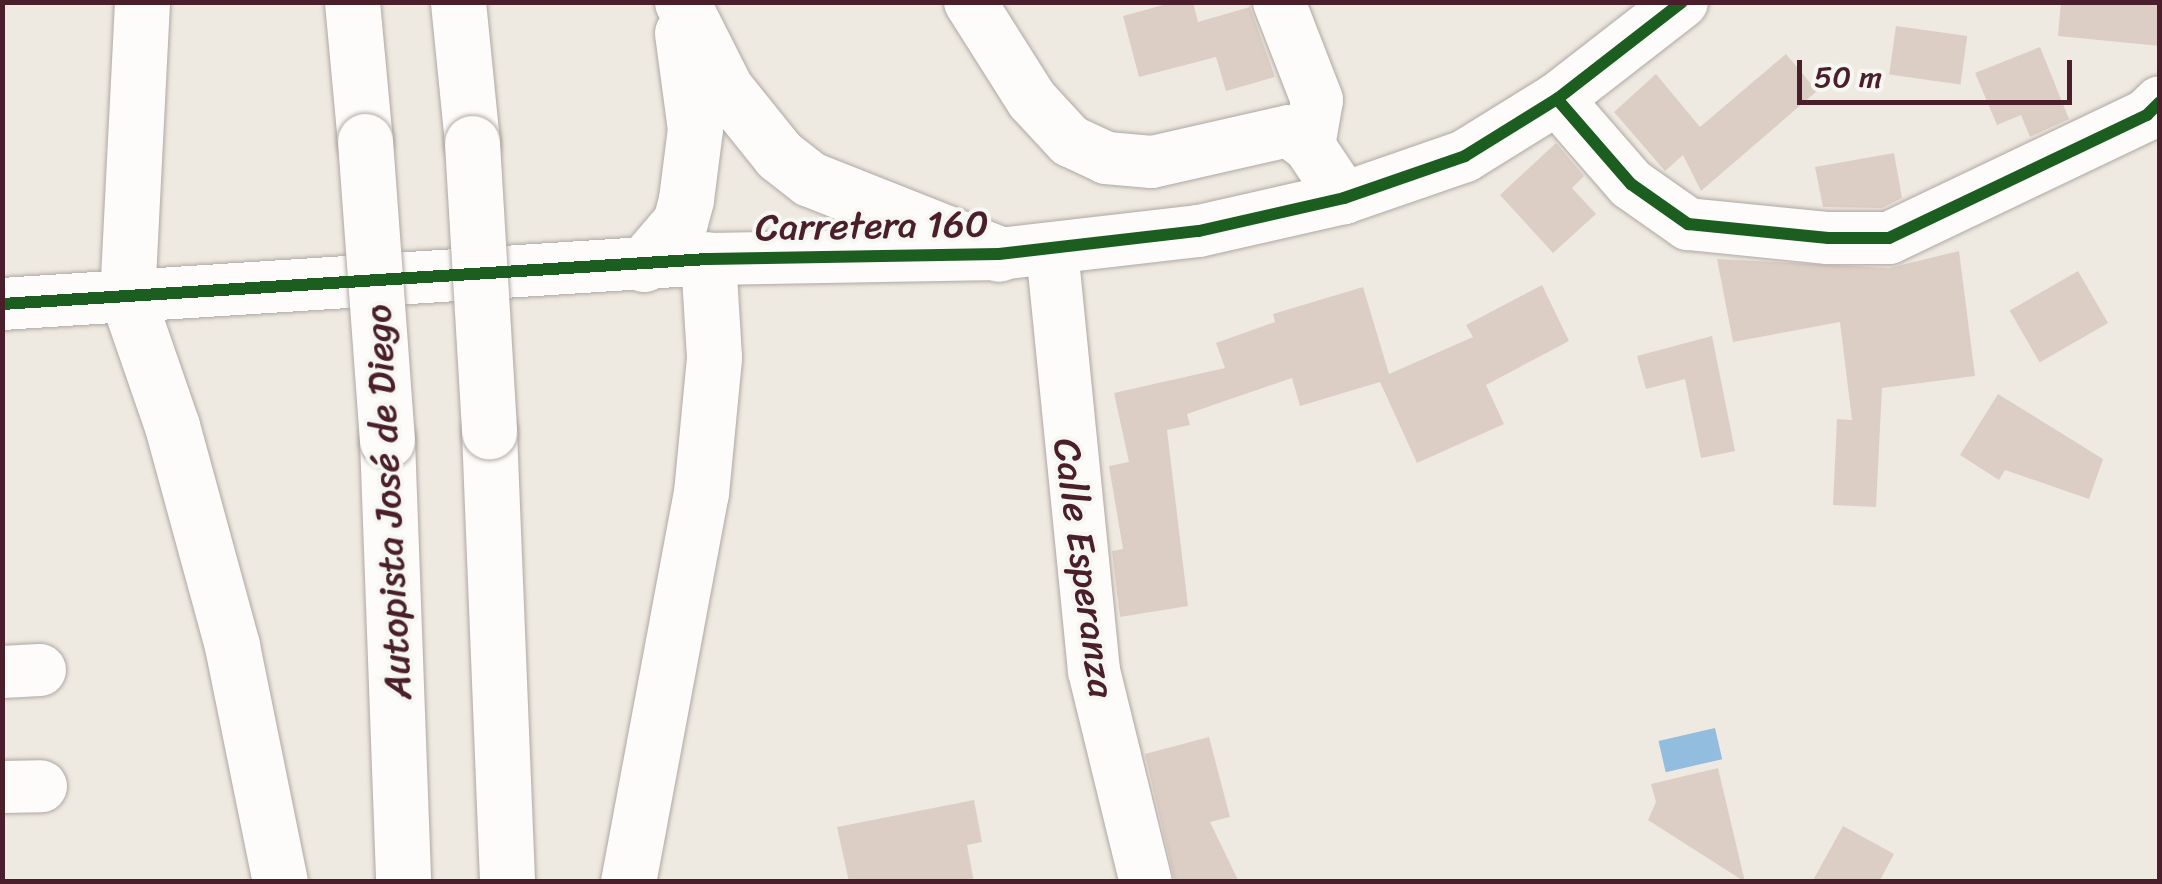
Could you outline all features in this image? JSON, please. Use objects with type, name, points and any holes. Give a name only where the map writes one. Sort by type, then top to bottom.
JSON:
[{"type":"highway","points":[[142,2],[127,296],[172,426],[232,646],[280,882]]},
{"type":"highway","name":"Autopista José de Diego","points":[[352,2],[387,440],[403,882]]},
{"type":"highway","points":[[458,2],[472,144],[489,432],[507,882]]},
{"type":"highway","points":[[680,2],[726,89],[779,154],[810,179],[1025,252]]},
{"type":"highway","points":[[644,264],[680,222],[690,174],[694,128],[680,2]]},
{"type":"highway","points":[[628,882],[701,493],[714,358],[708,260]]},
{"type":"street","points":[[970,2],[1032,100],[1070,141],[1106,158],[1152,162],[1289,131],[1309,146],[1344,198]]},
{"type":"street","points":[[1279,2],[1317,100],[1309,146]]},
{"type":"street","name":"Carretera 160","points":[[2,304],[708,260],[1025,252],[1199,230],[1344,198],[1465,156],[1557,99],[1682,2]]},
{"type":"street","points":[[1557,99],[1631,184],[1688,224],[1828,238],[1889,238],[2147,114],[2160,102]]},
{"type":"street","name":"Calle Esperanza","points":[[1025,252],[1094,670],[1146,882]]},
{"type":"water","points":[[1715,728],[1722,759],[1666,772],[1658,741]]},
{"type":"building","points":[[1174,2],[1193,2],[1198,22],[1250,7],[1275,77],[1226,91],[1216,57],[1139,77],[1123,16]]},
{"type":"building","points":[[2061,2],[2160,2],[2160,46],[2058,36]]},
{"type":"building","points":[[1896,26],[1967,36],[1960,85],[1889,75]]},
{"type":"building","points":[[2040,47],[2069,119],[2030,137],[2021,115],[1997,125],[1975,73]]},
{"type":"building","points":[[1786,54],[1817,91],[1701,191],[1683,155],[1665,171],[1614,112],[1656,74],[1700,127]]},
{"type":"building","points":[[1556,143],[1584,176],[1572,188],[1596,214],[1553,253],[1500,195]]},
{"type":"building","points":[[1894,153],[1902,198],[1882,208],[1823,207],[1815,167]]},
{"type":"building","points":[[1959,251],[1975,376],[1882,388],[1876,507],[1833,505],[1837,419],[1852,420],[1840,322],[1733,342],[1717,259],[1889,268]]},
{"type":"building","points":[[2078,271],[2108,323],[2040,362],[2010,310]]},
{"type":"building","points":[[1542,285],[1569,341],[1486,385],[1504,424],[1417,463],[1380,382],[1300,406],[1292,378],[1187,414],[1190,425],[1167,430],[1188,606],[1120,617],[1112,551],[1123,549],[1109,466],[1129,462],[1114,393],[1225,368],[1216,343],[1275,322],[1273,314],[1363,287],[1389,374],[1473,337],[1466,325]]},
{"type":"building","points":[[1712,336],[1735,451],[1701,458],[1685,379],[1646,389],[1637,356]]},
{"type":"building","points":[[1998,394],[2103,459],[2089,499],[2005,470],[1999,480],[1960,455]]},
{"type":"building","points":[[1209,737],[1230,817],[1210,822],[1239,882],[1175,882],[1145,754]]},
{"type":"building","points":[[1718,768],[1745,882],[1648,820],[1656,802],[1651,784]]},
{"type":"building","points":[[974,800],[982,842],[967,845],[974,882],[849,882],[837,827]]},
{"type":"building","points":[[1843,826],[1894,854],[1879,882],[1812,882]]},
{"type":"cycle path","points":[[2,304],[708,259],[999,254],[1199,231],[1344,198],[1465,156],[1557,99],[1682,2]]},
{"type":"cycle path","points":[[1557,99],[1631,184],[1688,224],[1828,238],[1889,238],[2147,115],[2160,102]]}]
